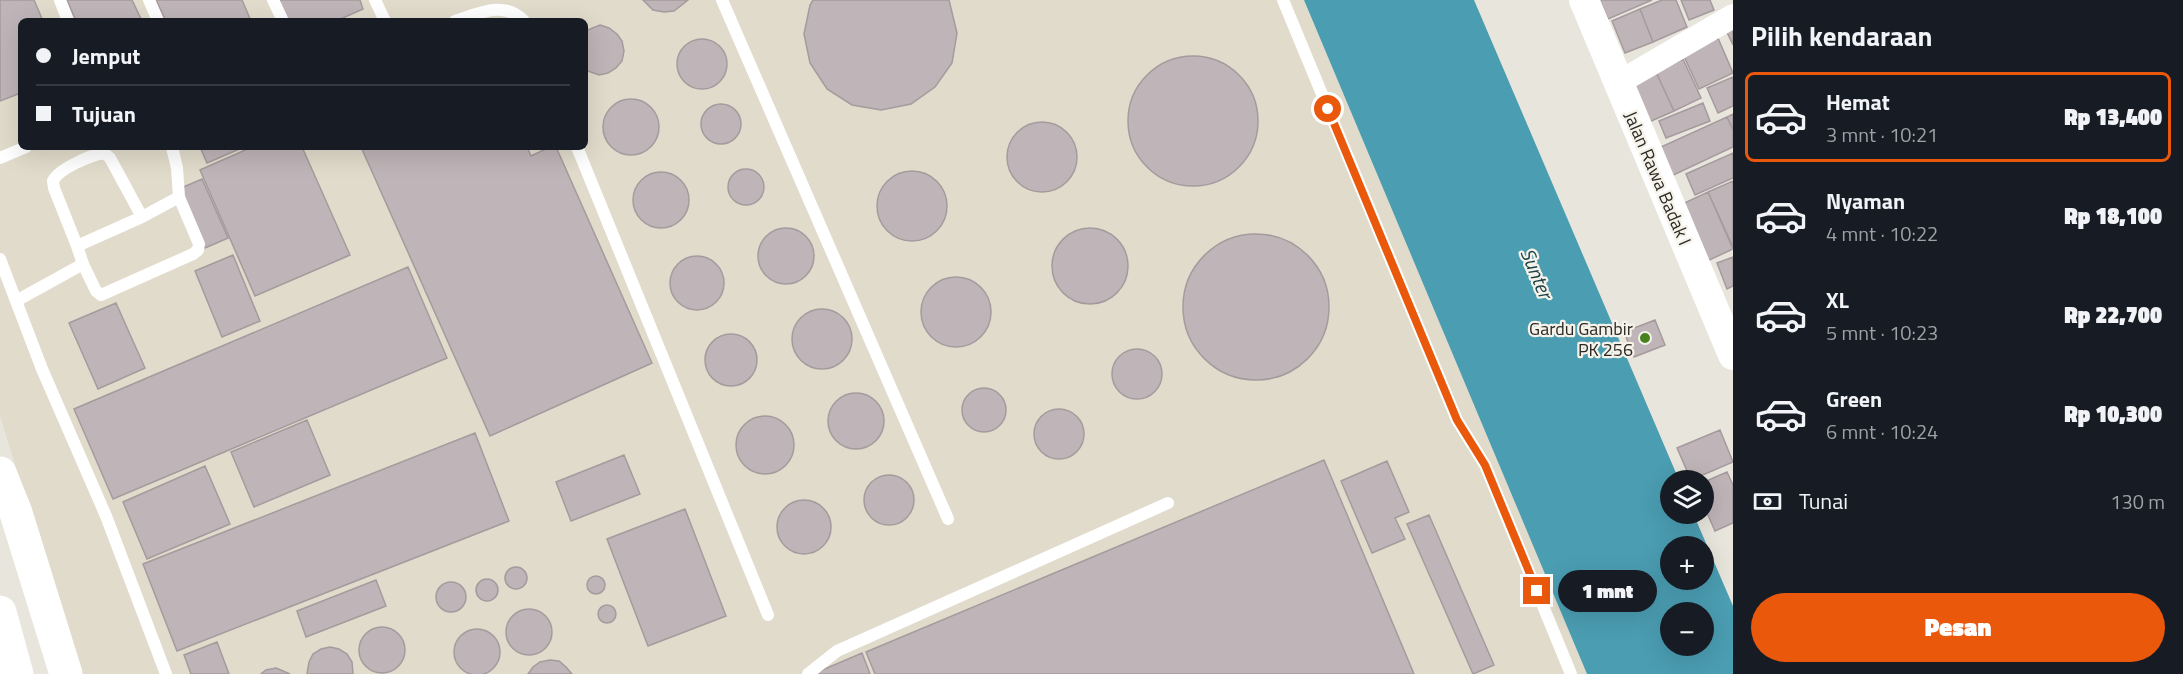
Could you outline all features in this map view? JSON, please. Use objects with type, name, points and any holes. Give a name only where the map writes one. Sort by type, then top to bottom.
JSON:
[{"type":"highway","points":[[0,473],[16,513],[66,674]]},
{"type":"highway","points":[[0,612],[17,674]]},
{"type":"street","name":"Jalan Rawa Badak I","points":[[1584,0],[1733,355]]},
{"type":"street","points":[[1618,83],[1733,16]]},
{"type":"lane","points":[[60,0],[67,18]]},
{"type":"lane","points":[[149,0],[157,18]]},
{"type":"lane","points":[[273,0],[282,18]]},
{"type":"lane","points":[[375,0],[384,18]]},
{"type":"lane","points":[[722,0],[948,519]]},
{"type":"lane","points":[[1283,0],[1457,420],[1485,465],[1571,674]]},
{"type":"lane","points":[[464,18],[494,8],[505,8],[521,18]]},
{"type":"lane","points":[[0,158],[19,150]]},
{"type":"lane","points":[[142,218],[107,154],[100,153],[59,172],[52,181],[83,264],[96,291],[101,295],[198,250],[199,244],[180,197],[177,168],[172,150]]},
{"type":"lane","points":[[578,150],[768,615]]},
{"type":"lane","points":[[77,246],[142,218],[180,197]]},
{"type":"lane","points":[[0,259],[42,369],[106,516],[166,674]]},
{"type":"lane","points":[[16,301],[83,264]]},
{"type":"lane","points":[[808,674],[837,651],[1168,503]]},
{"type":"shaded area","points":[[0,0],[1304,0],[1587,674],[80,674],[0,416]]},
{"type":"water","name":"Sunter","points":[[1304,0],[1474,0],[1675,470],[1660,470],[1660,524],[1698,524],[1703,536],[1660,536],[1660,590],[1714,590],[1714,562],[1733,606],[1733,674],[1587,674]]},
{"type":"building","points":[[0,0],[34,0],[42,18],[18,18],[18,94],[0,101]]},
{"type":"building","points":[[67,0],[132,0],[141,18],[75,18]]},
{"type":"building","points":[[156,0],[242,0],[250,18],[165,18]]},
{"type":"building","points":[[276,0],[360,0],[363,9],[343,18],[285,18]]},
{"type":"building","points":[[643,0],[688,0],[674,11],[664,12],[653,10]]},
{"type":"building","points":[[813,0],[949,0],[957,33],[952,63],[935,87],[911,104],[881,110],[852,105],[827,89],[810,63],[804,34]]},
{"type":"building","points":[[1600,0],[1652,0],[1608,19]]},
{"type":"building","points":[[1662,0],[1676,0],[1687,27],[1653,42],[1640,9]]},
{"type":"building","points":[[1681,0],[1710,0],[1714,10],[1689,20]]},
{"type":"building","points":[[1640,9],[1653,42],[1625,53],[1612,21]]},
{"type":"building","points":[[1733,24],[1733,45],[1725,28]]},
{"type":"building","points":[[600,25],[609,28],[622,41],[624,51],[622,61],[608,73],[599,75],[588,71],[588,30]]},
{"type":"building","points":[[1718,38],[1733,73],[1699,89],[1683,54]]},
{"type":"building","points":[[697,39],[707,39],[720,46],[727,59],[727,69],[720,82],[707,89],[697,89],[688,85],[681,78],[677,69],[677,59],[681,50],[688,43]]},
{"type":"building","points":[[1193,56],[1218,61],[1239,75],[1253,96],[1258,121],[1253,146],[1239,167],[1218,181],[1193,186],[1168,181],[1147,167],[1133,146],[1128,121],[1133,96],[1147,75],[1168,61]]},
{"type":"building","points":[[1683,59],[1701,98],[1674,111],[1656,72]]},
{"type":"building","points":[[1656,72],[1674,111],[1649,122],[1631,84]]},
{"type":"building","points":[[1733,77],[1733,106],[1718,113],[1707,88]]},
{"type":"building","points":[[631,99],[642,101],[651,107],[657,116],[659,127],[657,138],[651,147],[642,153],[631,155],[620,153],[611,147],[605,138],[603,127],[605,116],[611,107],[620,101]]},
{"type":"building","points":[[1703,103],[1710,121],[1666,138],[1659,121]]},
{"type":"building","points":[[721,104],[735,110],[741,124],[735,138],[721,144],[707,138],[701,124],[707,110]]},
{"type":"building","points":[[1733,114],[1733,130],[1727,117]]},
{"type":"building","points":[[1727,117],[1733,130],[1733,147],[1665,179],[1652,151]]},
{"type":"building","points":[[1042,122],[1055,125],[1067,132],[1074,144],[1077,157],[1074,170],[1067,182],[1055,189],[1042,192],[1029,189],[1017,182],[1010,170],[1007,157],[1010,144],[1017,132],[1029,125]]},
{"type":"building","points":[[201,150],[237,150],[207,163]]},
{"type":"building","points":[[245,150],[303,150],[350,255],[255,296],[200,170]]},
{"type":"building","points":[[362,150],[528,150],[531,156],[544,150],[557,150],[652,363],[490,436]]},
{"type":"building","points":[[1733,153],[1733,178],[1695,195],[1686,174]]},
{"type":"building","points":[[746,169],[759,174],[764,187],[759,200],[746,205],[733,200],[728,187],[733,174]]},
{"type":"building","points":[[912,171],[925,174],[937,181],[944,193],[947,206],[944,219],[937,231],[925,238],[912,241],[899,238],[887,231],[880,219],[877,206],[880,193],[887,181],[899,174]]},
{"type":"building","points":[[655,172],[667,172],[677,176],[685,184],[689,200],[685,216],[677,224],[667,228],[655,228],[645,224],[637,216],[633,206],[633,194],[637,184],[645,176]]},
{"type":"building","points":[[202,179],[228,238],[205,248],[179,189]]},
{"type":"building","points":[[1733,181],[1733,247],[1708,192]]},
{"type":"building","points":[[1708,192],[1733,249],[1705,262],[1680,205]]},
{"type":"building","points":[[786,228],[801,233],[809,241],[814,256],[809,271],[801,279],[786,284],[771,279],[763,271],[758,256],[763,241],[771,233]]},
{"type":"building","points":[[1090,228],[1105,231],[1117,239],[1125,251],[1128,266],[1125,281],[1117,293],[1105,301],[1090,304],[1075,301],[1063,293],[1055,281],[1052,266],[1055,251],[1063,239],[1075,231]]},
{"type":"building","points":[[1256,234],[1270,235],[1284,240],[1297,246],[1308,255],[1317,266],[1323,279],[1328,293],[1328,321],[1323,335],[1317,348],[1308,359],[1297,368],[1284,374],[1270,379],[1256,380],[1242,379],[1228,374],[1215,368],[1204,359],[1195,348],[1189,335],[1184,321],[1183,307],[1184,293],[1189,279],[1195,266],[1204,255],[1215,246],[1228,240],[1242,235]]},
{"type":"building","points":[[233,255],[260,321],[222,337],[195,271]]},
{"type":"building","points":[[692,256],[702,256],[712,260],[720,268],[724,283],[720,298],[712,306],[702,310],[692,310],[682,306],[674,298],[670,288],[670,278],[674,268],[682,260]]},
{"type":"building","points":[[1733,257],[1733,286],[1727,289],[1717,263]]},
{"type":"building","points":[[408,267],[447,358],[113,499],[74,409]]},
{"type":"building","points":[[956,277],[969,280],[981,287],[988,299],[991,312],[988,325],[981,337],[969,344],[956,347],[943,344],[931,337],[924,325],[921,312],[924,299],[931,287],[943,280]]},
{"type":"building","points":[[116,303],[145,368],[98,389],[69,323]]},
{"type":"building","points":[[822,309],[839,314],[847,322],[852,339],[847,356],[839,364],[822,369],[805,364],[797,356],[792,339],[797,322],[805,314]]},
{"type":"building","name":"Gardu Gambir PK 256","points":[[1655,320],[1665,345],[1634,357],[1624,332]]},
{"type":"building","points":[[726,334],[736,334],[750,341],[757,360],[750,379],[736,386],[726,386],[716,382],[709,375],[705,365],[705,355],[709,345],[716,338]]},
{"type":"building","points":[[1137,349],[1155,356],[1162,374],[1155,392],[1137,399],[1119,392],[1112,374],[1119,356]]},
{"type":"building","points":[[984,388],[1000,394],[1006,410],[1000,426],[984,432],[968,426],[962,410],[968,394]]},
{"type":"building","points":[[856,393],[867,395],[876,401],[882,410],[884,421],[882,432],[876,441],[867,447],[856,449],[845,447],[836,441],[830,432],[828,421],[830,410],[836,401],[845,395]]},
{"type":"building","points":[[1059,409],[1077,416],[1084,434],[1077,452],[1059,459],[1041,452],[1034,434],[1041,416]]},
{"type":"building","points":[[765,416],[776,418],[789,429],[794,445],[792,456],[781,469],[765,474],[754,472],[741,461],[736,445],[738,434],[749,421]]},
{"type":"building","points":[[307,420],[330,475],[254,507],[231,452]]},
{"type":"building","points":[[1720,430],[1733,462],[1714,470],[1687,470],[1677,448]]},
{"type":"building","points":[[475,433],[509,521],[177,651],[143,564]]},
{"type":"building","points":[[624,455],[640,494],[571,521],[556,482]]},
{"type":"building","points":[[1324,460],[1414,674],[875,674],[866,652]]},
{"type":"building","points":[[1387,461],[1409,512],[1395,518],[1405,539],[1372,553],[1341,481]]},
{"type":"building","points":[[205,466],[230,524],[147,559],[123,502]]},
{"type":"building","points":[[1727,472],[1733,485],[1733,523],[1715,531],[1712,524],[1714,524],[1714,478]]},
{"type":"building","points":[[884,475],[894,475],[907,482],[914,495],[914,505],[907,518],[894,525],[884,525],[875,521],[868,514],[864,505],[864,495],[868,486],[875,479]]},
{"type":"building","points":[[799,500],[809,500],[819,504],[827,512],[831,527],[827,542],[819,550],[809,554],[799,554],[789,550],[781,542],[777,532],[777,522],[781,512],[789,504]]},
{"type":"building","points":[[685,509],[726,616],[648,646],[607,539]]},
{"type":"building","points":[[1429,515],[1494,665],[1473,674],[1407,524]]},
{"type":"building","points":[[512,567],[520,567],[527,574],[527,582],[520,589],[512,589],[505,582],[505,574]]},
{"type":"building","points":[[596,576],[602,579],[605,585],[602,591],[596,594],[590,591],[587,585],[590,579]]},
{"type":"building","points":[[483,579],[491,579],[498,586],[498,594],[491,601],[483,601],[476,594],[476,586]]},
{"type":"building","points":[[376,580],[386,606],[306,637],[297,611]]},
{"type":"building","points":[[451,582],[462,586],[466,597],[462,608],[451,612],[440,608],[436,597],[440,586]]},
{"type":"building","points":[[607,605],[613,608],[616,614],[613,620],[607,623],[601,620],[598,614],[601,608]]},
{"type":"building","points":[[534,609],[546,615],[551,623],[551,641],[546,649],[538,654],[524,655],[512,649],[507,641],[506,627],[512,615],[520,610]]},
{"type":"building","points":[[382,627],[398,634],[405,650],[398,666],[382,673],[366,666],[359,650],[366,634]]},
{"type":"building","points":[[477,629],[493,636],[500,652],[493,668],[477,675],[461,668],[454,652],[461,636]]},
{"type":"building","points":[[217,642],[229,674],[191,674],[184,655]]},
{"type":"building","points":[[330,647],[347,654],[352,662],[353,674],[307,674],[313,654]]},
{"type":"building","points":[[862,653],[870,674],[813,674]]},
{"type":"building","points":[[559,661],[572,674],[528,674],[540,662]]},
{"type":"building","points":[[276,668],[290,674],[261,674],[266,670]]},
{"type":"place","name":"Gardu Gambir PK 256","points":[[1645,338]]},
{"type":"route","points":[[1328,109],[1457,420],[1485,465],[1537,591]]}]
